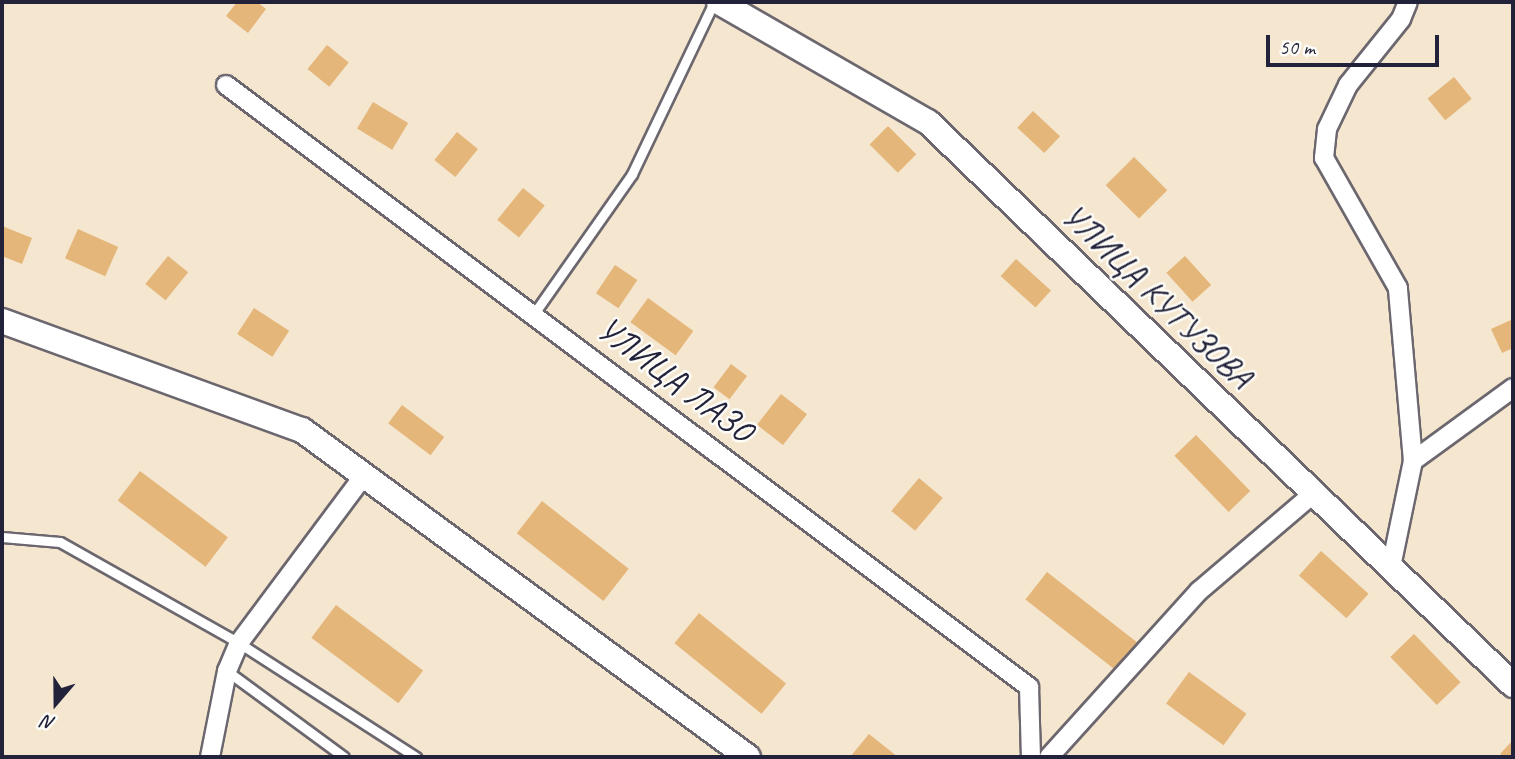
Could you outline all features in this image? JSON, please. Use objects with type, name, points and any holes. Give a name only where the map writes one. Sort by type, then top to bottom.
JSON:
[{"type":"street","name":"УЛИЦА КУТУЗОВА","points":[[716,2],[928,122],[1513,685]]},
{"type":"street","points":[[1391,567],[1413,461],[1398,288],[1324,158],[1327,129],[1348,85],[1401,19],[1408,2]]},
{"type":"street","name":"УЛИЦА ЛАЗО","points":[[226,85],[1029,687],[1031,757]]},
{"type":"street","points":[[2,321],[302,430],[748,757]]},
{"type":"street","points":[[1413,461],[1513,388]]},
{"type":"street","points":[[211,757],[227,671],[239,643],[365,474]]},
{"type":"street","points":[[1049,757],[1199,591],[1313,494]]},
{"type":"lane","points":[[532,317],[632,174],[716,2]]},
{"type":"lane","points":[[2,537],[60,542],[239,643],[416,757]]},
{"type":"lane","points":[[227,671],[344,757]]},
{"type":"building","points":[[237,2],[257,2],[266,9],[248,33],[226,16]]},
{"type":"building","points":[[327,45],[349,63],[329,87],[307,69]]},
{"type":"building","points":[[1454,77],[1472,99],[1445,120],[1428,98]]},
{"type":"building","points":[[373,102],[408,123],[392,150],[357,129]]},
{"type":"building","points":[[1033,111],[1060,136],[1044,153],[1017,128]]},
{"type":"building","points":[[888,126],[916,154],[898,173],[870,144]]},
{"type":"building","points":[[457,132],[478,149],[455,177],[434,160]]},
{"type":"building","points":[[1134,157],[1167,190],[1139,219],[1106,185]]},
{"type":"building","points":[[523,188],[545,206],[519,237],[497,220]]},
{"type":"building","points":[[2,226],[32,238],[22,264],[2,256]]},
{"type":"building","points":[[78,229],[118,247],[105,276],[65,258]]},
{"type":"building","points":[[168,256],[188,272],[166,300],[145,284]]},
{"type":"building","points":[[1185,256],[1211,285],[1193,302],[1166,273]]},
{"type":"building","points":[[1016,259],[1051,290],[1036,308],[1001,276]]},
{"type":"building","points":[[615,265],[637,280],[618,308],[596,293]]},
{"type":"building","points":[[648,298],[693,331],[676,355],[630,322]]},
{"type":"building","points":[[254,308],[289,331],[272,357],[237,334]]},
{"type":"building","points":[[1513,319],[1513,348],[1502,353],[1491,329]]},
{"type":"building","points":[[731,364],[747,376],[730,399],[714,387]]},
{"type":"building","points":[[781,394],[807,414],[783,445],[757,425]]},
{"type":"building","points":[[402,405],[444,437],[430,455],[388,423]]},
{"type":"building","points":[[1196,435],[1250,491],[1229,512],[1174,456]]},
{"type":"building","points":[[140,471],[228,537],[206,567],[118,501]]},
{"type":"building","points":[[919,478],[943,498],[915,531],[891,511]]},
{"type":"building","points":[[542,501],[629,569],[603,601],[517,533]]},
{"type":"building","points":[[1321,551],[1369,594],[1346,618],[1299,576]]},
{"type":"building","points":[[1047,572],[1138,643],[1116,670],[1025,600]]},
{"type":"building","points":[[336,605],[423,671],[398,703],[311,638]]},
{"type":"building","points":[[699,613],[786,683],[761,714],[674,643]]},
{"type":"building","points":[[1414,634],[1461,682],[1437,705],[1390,657]]},
{"type":"building","points":[[1189,672],[1246,714],[1224,745],[1166,704]]},
{"type":"building","points":[[869,734],[898,757],[850,757]]},
{"type":"building","points":[[1513,740],[1513,757],[1503,757],[1500,754]]}]
